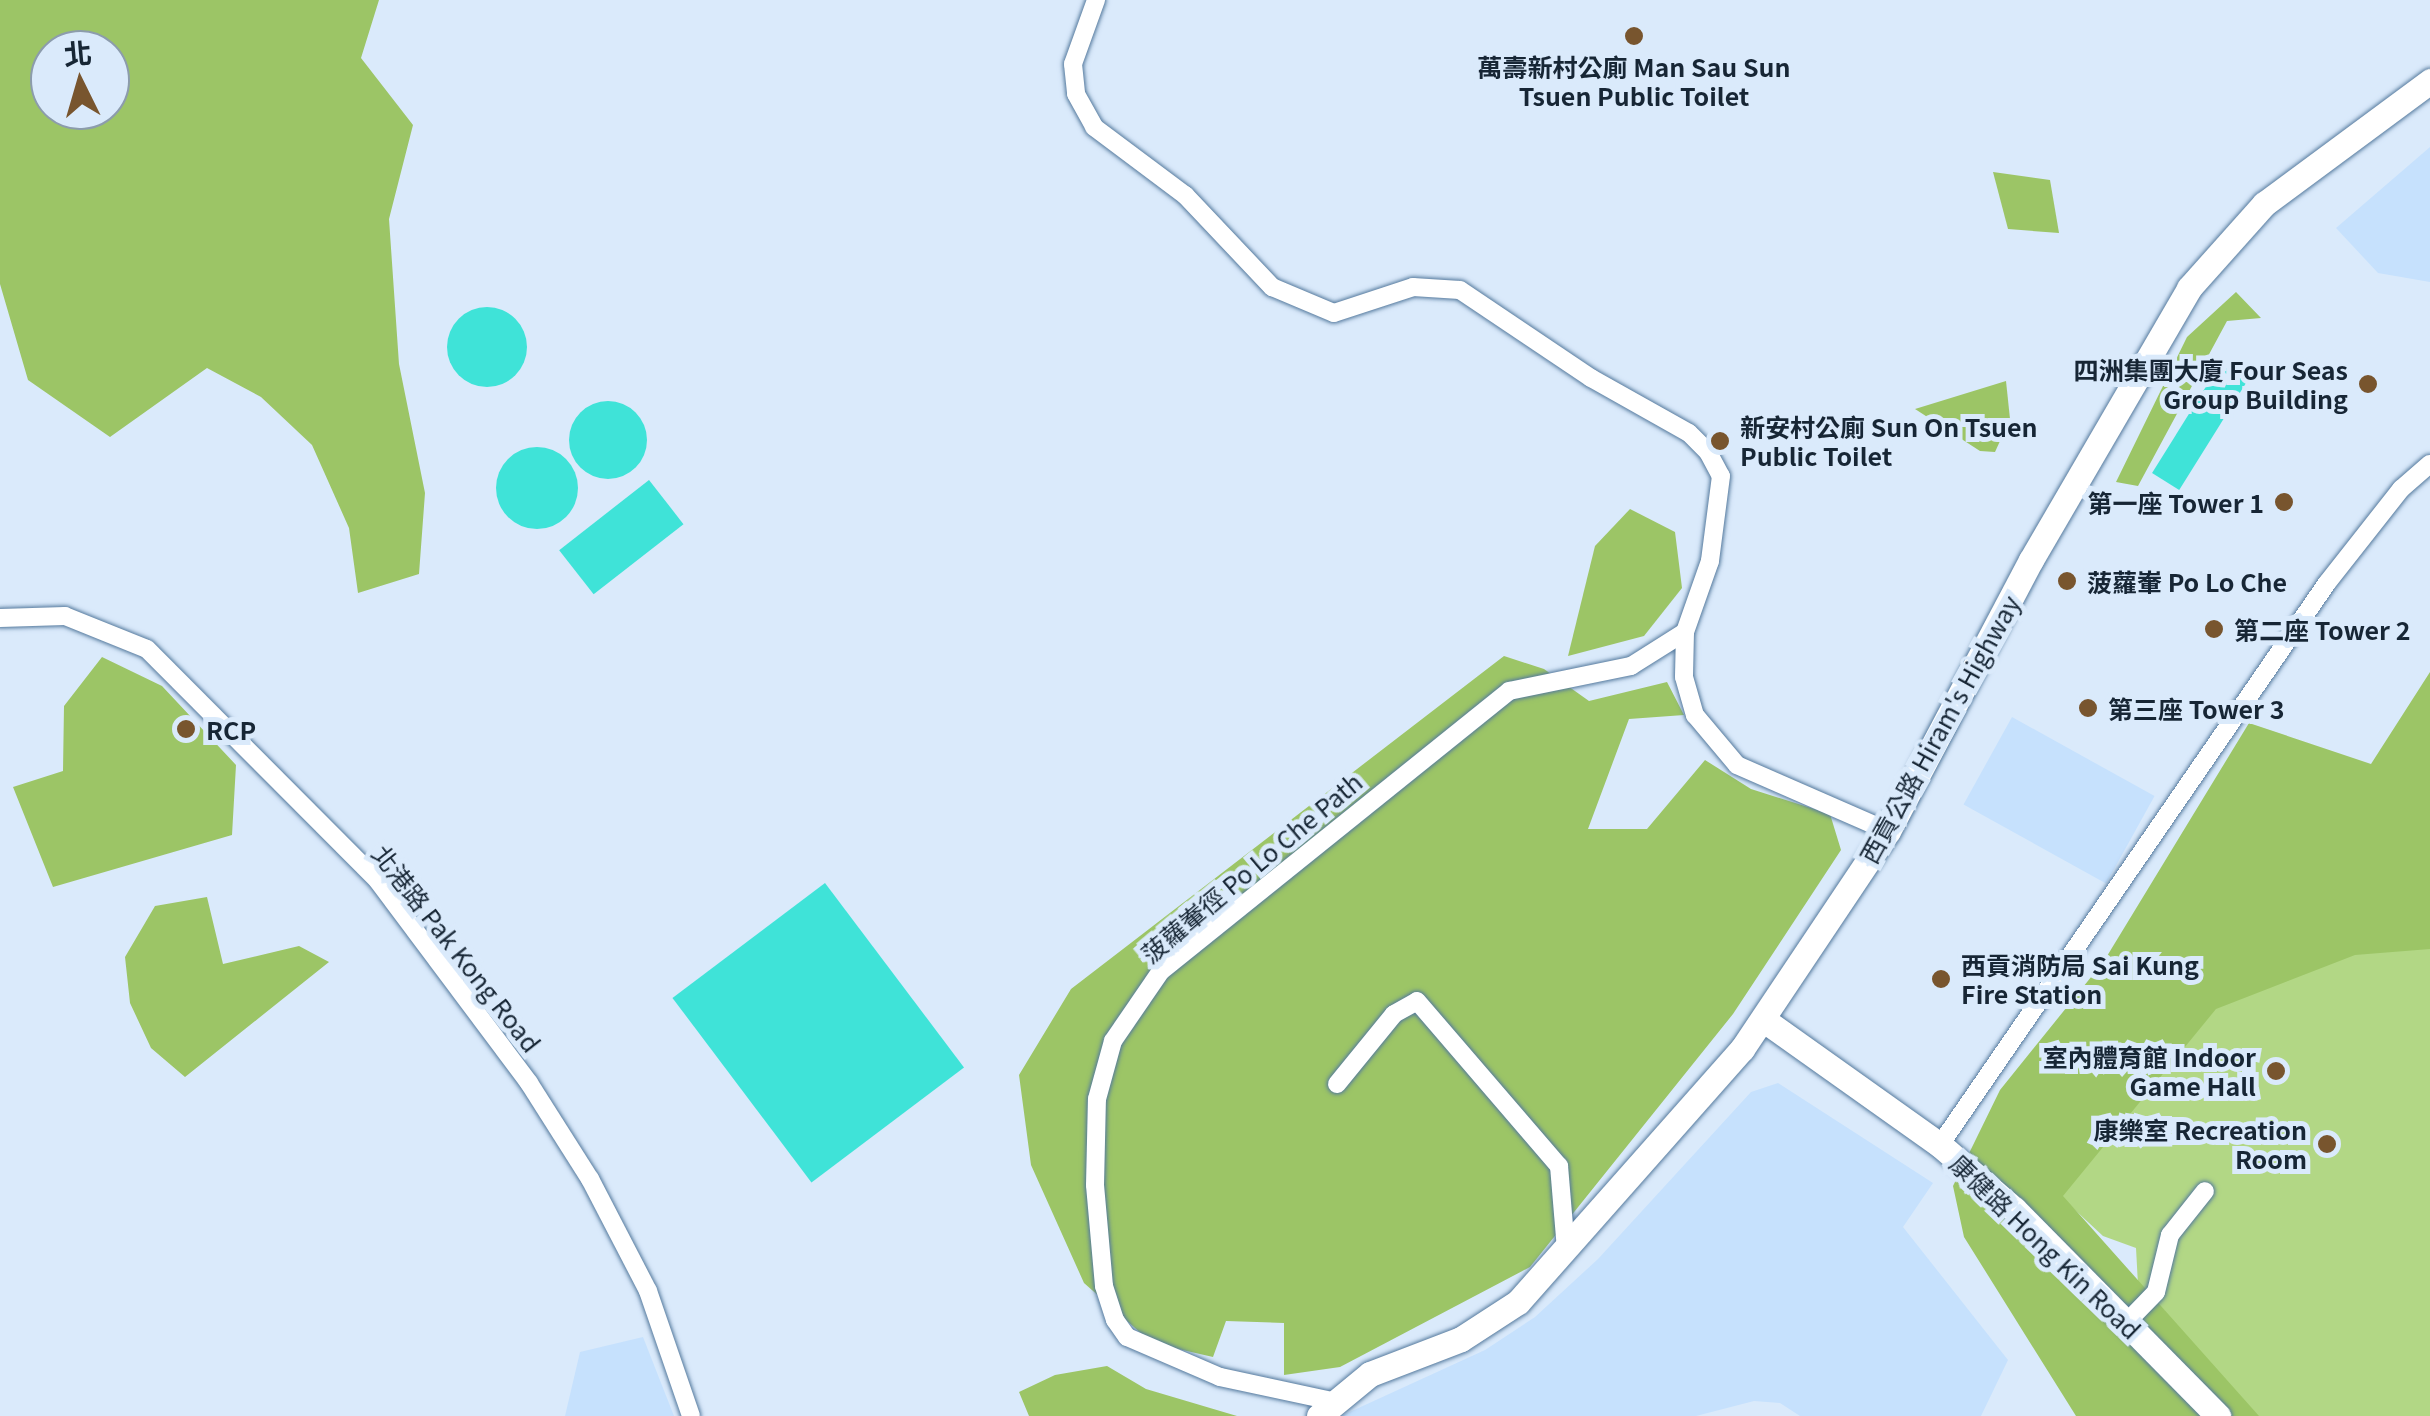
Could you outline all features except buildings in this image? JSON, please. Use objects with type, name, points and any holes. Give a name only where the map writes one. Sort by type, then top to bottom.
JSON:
[{"type":"main road","name":"西貢公路 Hiram's Highway","points":[[1326,1408],[1383,1368],[1486,1325],[1518,1302],[1764,1020],[1888,831],[2032,560],[2189,288],[2264,204],[2430,81]]},
{"type":"main road","name":"康健路 Hong Kin Road","points":[[1764,1020],[1940,1145],[2014,1209],[2218,1416]]},
{"type":"street","points":[[1096,0],[1073,64],[1076,94],[1094,128],[1185,196],[1272,288],[1334,313],[1413,287],[1460,290],[1591,378],[1689,433],[1708,452],[1722,476],[1720,508],[1710,561],[1685,632],[1684,678],[1712,743],[1737,766],[1888,831]]},
{"type":"street","points":[[1940,1145],[2327,583],[2401,489],[2430,464]]},
{"type":"street","name":"北港路 Pak Kong Road","points":[[0,618],[65,616],[147,649],[378,881],[529,1083],[590,1179],[643,1281],[692,1416]]},
{"type":"street","name":"菠蘿輋徑 Po Lo Che Path","points":[[1326,1408],[1220,1378],[1127,1337],[1114,1320],[1104,1286],[1095,1186],[1098,1099],[1114,1041],[1161,971],[1508,691],[1631,666],[1685,632]]},
{"type":"street","points":[[1337,1084],[1394,1014],[1417,1001],[1559,1166],[1566,1249]]},
{"type":"street","points":[[2126,1324],[2156,1292],[2170,1235],[2205,1190]]},
{"type":"shaded area","points":[[0,0],[379,0],[361,58],[413,125],[389,219],[399,364],[425,493],[419,574],[358,593],[349,528],[312,445],[261,397],[207,368],[110,437],[28,380],[0,284]]},
{"type":"shaded area","points":[[2430,147],[2430,282],[2378,273],[2336,228]]},
{"type":"shaded area","points":[[1993,172],[2050,180],[2059,233],[2008,229]]},
{"type":"shaded area","points":[[2236,292],[2261,318],[2227,321],[2138,486],[2116,482],[2187,337]]},
{"type":"shaded area","points":[[487,307],[502,310],[515,319],[524,332],[524,362],[515,375],[502,384],[487,387],[472,384],[459,375],[450,362],[447,347],[450,332],[459,319],[472,310]]},
{"type":"shaded area","points":[[2222,361],[2249,378],[2179,490],[2152,473]]},
{"type":"shaded area","points":[[2006,381],[2010,419],[1995,452],[1980,451],[1915,409]]},
{"type":"shaded area","points":[[600,401],[616,401],[641,418],[647,440],[641,462],[630,473],[616,479],[600,479],[575,462],[569,448],[569,432],[586,407]]},
{"type":"shaded area","points":[[537,447],[553,450],[566,459],[575,472],[575,504],[566,517],[553,526],[537,529],[521,526],[508,517],[499,504],[496,488],[499,472],[508,459],[521,450]]},
{"type":"shaded area","points":[[649,480],[683,524],[594,594],[559,550]]},
{"type":"shaded area","points":[[1630,509],[1675,532],[1682,588],[1644,636],[1568,656],[1595,546]]},
{"type":"shaded area","points":[[1504,656],[1544,669],[1589,701],[1667,682],[1684,715],[1629,719],[1588,829],[1647,829],[1705,760],[1751,789],[1830,814],[1841,850],[1733,1014],[1530,1267],[1340,1367],[1284,1375],[1284,1323],[1226,1321],[1213,1357],[1152,1343],[1084,1283],[1031,1165],[1019,1075],[1071,989]]},
{"type":"shaded area","points":[[102,657],[162,686],[236,765],[232,835],[53,887],[13,787],[63,771],[64,706]]},
{"type":"shaded area","points":[[2430,672],[2430,949],[2355,955],[2216,1009],[2063,1196],[2259,1416],[2076,1416],[1964,1237],[1953,1186],[2000,1090],[2104,961],[2249,723],[2371,764]]},
{"type":"shaded area","points":[[2012,717],[2155,796],[2106,883],[1964,804]]},
{"type":"shaded area","points":[[825,883],[964,1067],[811,1182],[672,998]]},
{"type":"shaded area","points":[[207,897],[223,964],[299,946],[329,962],[185,1077],[151,1048],[130,1003],[125,957],[155,906]]},
{"type":"shaded area","points":[[2430,921],[2430,1416],[2236,1416],[2163,1332],[2165,1311],[2138,1285],[2136,1248],[2103,1236],[2002,1142],[2180,1001]]},
{"type":"shaded area","points":[[1778,1083],[1933,1183],[1903,1227],[2008,1360],[1981,1416],[1800,1416],[1780,1403],[1754,1401],[1696,1416],[1341,1416],[1485,1350],[1535,1317],[1598,1259],[1751,1092]]},
{"type":"shaded area","points":[[643,1337],[674,1416],[565,1416],[580,1352]]},
{"type":"shaded area","points":[[1107,1366],[1146,1389],[1237,1416],[1029,1416],[1019,1392],[1055,1375]]},
{"type":"place","name":"萬壽新村公廁 Man Sau Sun Tsuen Public Toilet","points":[[1634,36]]},
{"type":"place","name":"四洲集團大廈 Four Seas Group Building","points":[[2368,384]]},
{"type":"place","name":"新安村公廁 Sun On Tsuen Public Toilet","points":[[1720,441]]},
{"type":"place","name":"第一座 Tower 1","points":[[2284,502]]},
{"type":"place","name":"菠蘿輋 Po Lo Che","points":[[2067,581]]},
{"type":"place","name":"第二座 Tower 2","points":[[2214,629]]},
{"type":"place","name":"第三座 Tower 3","points":[[2088,708]]},
{"type":"place","name":"RCP","points":[[186,729]]},
{"type":"place","name":"西貢消防局 Sai Kung Fire Station","points":[[1941,979]]},
{"type":"place","name":"室內體育館 Indoor Game Hall","points":[[2276,1071]]},
{"type":"place","name":"康樂室 Recreation Room","points":[[2327,1144]]}]
